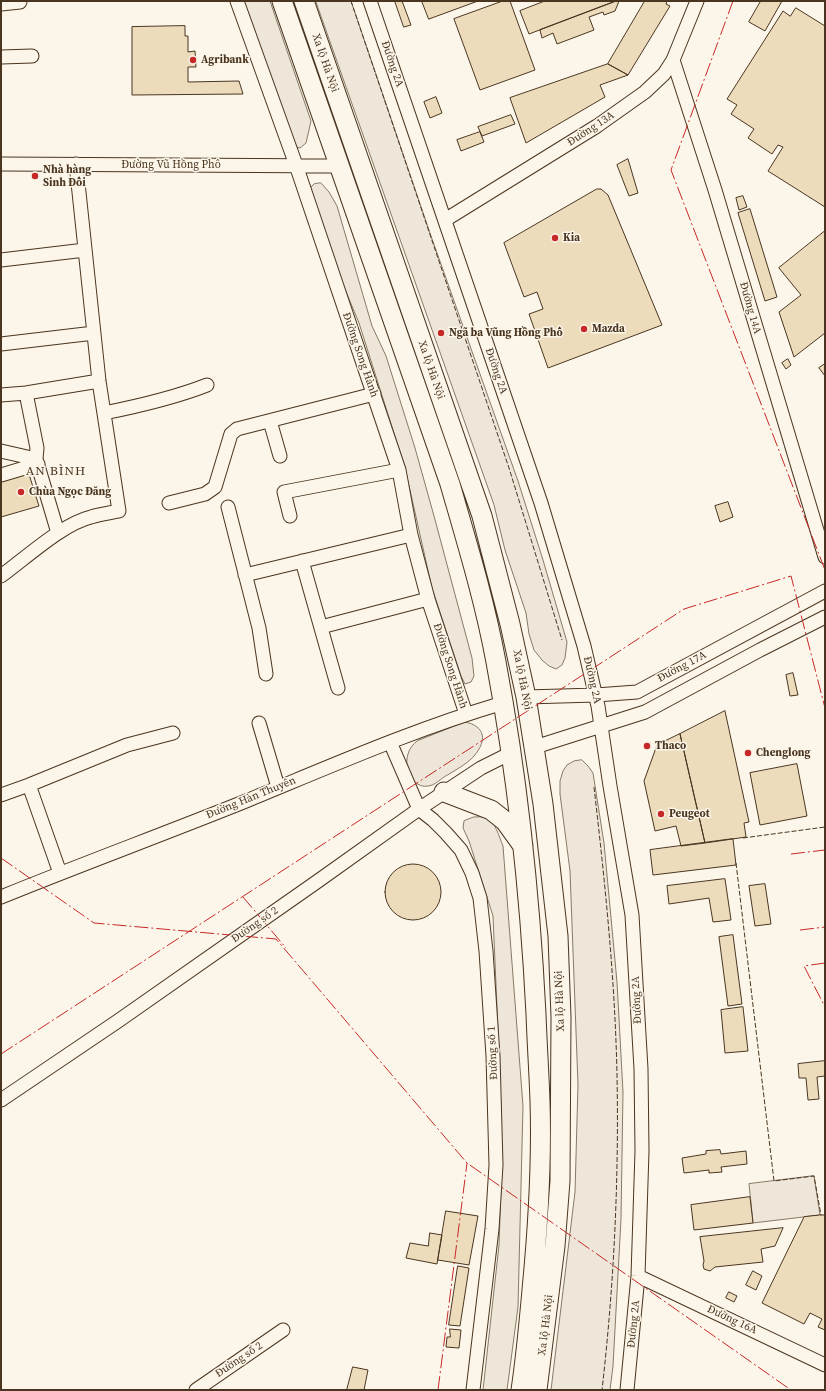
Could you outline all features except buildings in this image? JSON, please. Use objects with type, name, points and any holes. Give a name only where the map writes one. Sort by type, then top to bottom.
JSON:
[{"type":"highway","name":"Xa lộ Hà Nội","points":[[282,1],[450,484],[474,566],[496,661],[517,791],[532,937],[540,1102],[540,1172],[536,1244],[526,1361],[521,1390]]},
{"type":"highway","name":"Xa lộ Hà Nội","points":[[304,1],[482,516],[513,637],[535,747],[558,936],[561,1017],[560,1181],[555,1246],[537,1390]]},
{"type":"highway","points":[[503,703],[526,697]]},
{"type":"highway","points":[[511,753],[535,747]]},
{"type":"highway","points":[[444,792],[491,810],[505,821],[523,847]]},
{"type":"street","name":"Đường Song Hành","points":[[237,1],[296,165],[399,470],[411,535],[428,599],[466,714]]},
{"type":"street","name":"Đường 2A","points":[[370,1],[540,502],[584,646],[602,726],[610,786],[634,930],[641,1069],[642,1151],[638,1276],[627,1390]]},
{"type":"street","name":"Đường 13A","points":[[445,220],[597,126],[645,92],[664,74],[673,60],[697,1]]},
{"type":"street","points":[[1,4],[20,2]]},
{"type":"street","points":[[1,57],[32,56]]},
{"type":"street","name":"Đường 14A","points":[[673,60],[715,190],[825,558]]},
{"type":"street","name":"Đường Vũ Hồng Phô","points":[[1,164],[340,166]]},
{"type":"street","points":[[1,576],[58,533],[72,525],[90,517],[119,512],[94,333],[76,164]]},
{"type":"street","points":[[1,260],[85,250]]},
{"type":"street","points":[[1,344],[94,333]]},
{"type":"street","points":[[1,395],[26,393],[100,381]]},
{"type":"street","points":[[104,413],[166,399],[207,385]]},
{"type":"street","points":[[26,393],[37,448],[37,462],[58,533]]},
{"type":"street","points":[[169,503],[205,494],[215,487],[231,434],[237,429],[374,394]]},
{"type":"street","points":[[270,421],[280,456]]},
{"type":"street","points":[[1,451],[37,462]]},
{"type":"street","points":[[1,475],[37,462]]},
{"type":"street","points":[[290,516],[284,492],[399,470]]},
{"type":"street","points":[[228,507],[259,628],[266,674]]},
{"type":"street","points":[[245,575],[302,560],[411,535]]},
{"type":"street","points":[[302,560],[338,688]]},
{"type":"street","name":"Đường 17A","points":[[526,697],[637,692],[825,591]]},
{"type":"street","points":[[321,627],[428,599]]},
{"type":"street","name":"Đường 17A","points":[[535,747],[645,712],[760,650],[825,618]]},
{"type":"street","name":"Đường Hàn Thuyên","points":[[1,897],[390,742],[466,714],[503,703]]},
{"type":"street","points":[[259,723],[278,787]]},
{"type":"street","points":[[1,794],[29,785],[126,745],[173,733]]},
{"type":"street","name":"Đường số 1","points":[[390,742],[419,808],[433,820],[461,850],[472,873],[480,898],[486,952],[493,1064],[496,1165],[492,1229],[473,1390]]},
{"type":"street","name":"Đường số 2","points":[[1,1100],[106,1029],[318,881],[419,808],[481,768],[511,753]]},
{"type":"street","points":[[29,785],[60,873]]},
{"type":"street","name":"Đường 16A","points":[[638,1276],[825,1365]]},
{"type":"street","name":"Đường số 2","points":[[196,1390],[283,1330]]},
{"type":"shaded area","points":[[240,1],[270,1],[311,121],[306,143],[300,148],[292,146]]},
{"type":"shaded area","points":[[316,1],[351,1],[431,236],[518,481],[543,560],[567,642],[565,658],[562,665],[556,669],[549,666],[542,660],[534,650],[529,634],[526,613],[505,550],[494,505]]},
{"type":"shaded area","points":[[321,183],[329,192],[337,206],[372,326],[386,356],[415,448],[472,658],[474,676],[471,682],[465,684],[432,588],[405,468],[359,323],[334,263],[310,188],[314,184]]},
{"type":"shaded area","points":[[465,722],[472,724],[481,731],[481,745],[474,756],[464,765],[430,786],[424,786],[414,782],[408,772],[407,756],[414,744],[417,741]]},
{"type":"shaded area","points":[[582,760],[593,773],[604,843],[617,982],[623,1092],[621,1219],[613,1366],[610,1390],[551,1390],[575,1192],[578,1085],[570,871],[560,794],[560,781],[563,771],[567,765],[574,761]]},
{"type":"shaded area","points":[[474,817],[484,817],[493,823],[503,846],[523,1106],[518,1307],[507,1390],[483,1390],[499,1245],[502,1159],[493,916],[469,841],[463,828],[464,821]]},
{"type":"shaded area","points":[[814,1176],[820,1215],[753,1223],[749,1184]]},
{"type":"fence","points":[[351,1],[509,468],[562,640]]},
{"type":"fence","points":[[594,787],[609,931],[617,1075],[615,1232],[610,1311],[602,1390]]},
{"type":"fence","points":[[743,838],[825,827]]},
{"type":"fence","points":[[736,863],[774,1181],[814,1176],[821,1215]]},
{"type":"power","points":[[733,1],[671,170],[825,570]]},
{"type":"power","points":[[1,1054],[684,609],[791,576],[825,708]]},
{"type":"power","points":[[791,854],[825,850]]},
{"type":"power","points":[[1,858],[94,923],[276,939],[467,1163],[791,1390]]},
{"type":"power","points":[[243,897],[286,948]]},
{"type":"power","points":[[800,930],[825,927]]},
{"type":"power","points":[[825,963],[804,966],[825,1007]]},
{"type":"power","points":[[438,1390],[466,1162]]},
{"type":"place","name":"Agribank","points":[[193,60]]},
{"type":"place","name":"Nhà hàng Sinh Đôi","points":[[35,176]]},
{"type":"place","name":"Kia","points":[[555,238]]},
{"type":"place","name":"Mazda","points":[[584,329]]},
{"type":"place","name":"Ngã ba Vũng Hồng Phô","points":[[441,333]]},
{"type":"place","name":"Chùa Ngọc Đăng","points":[[21,492]]},
{"type":"place","name":"Thaco","points":[[647,746]]},
{"type":"place","name":"Chenglong","points":[[748,753]]},
{"type":"place","name":"Peugeot","points":[[661,814]]},
{"type":"district","name":"AN BÌNH","points":[[56,472]]}]
